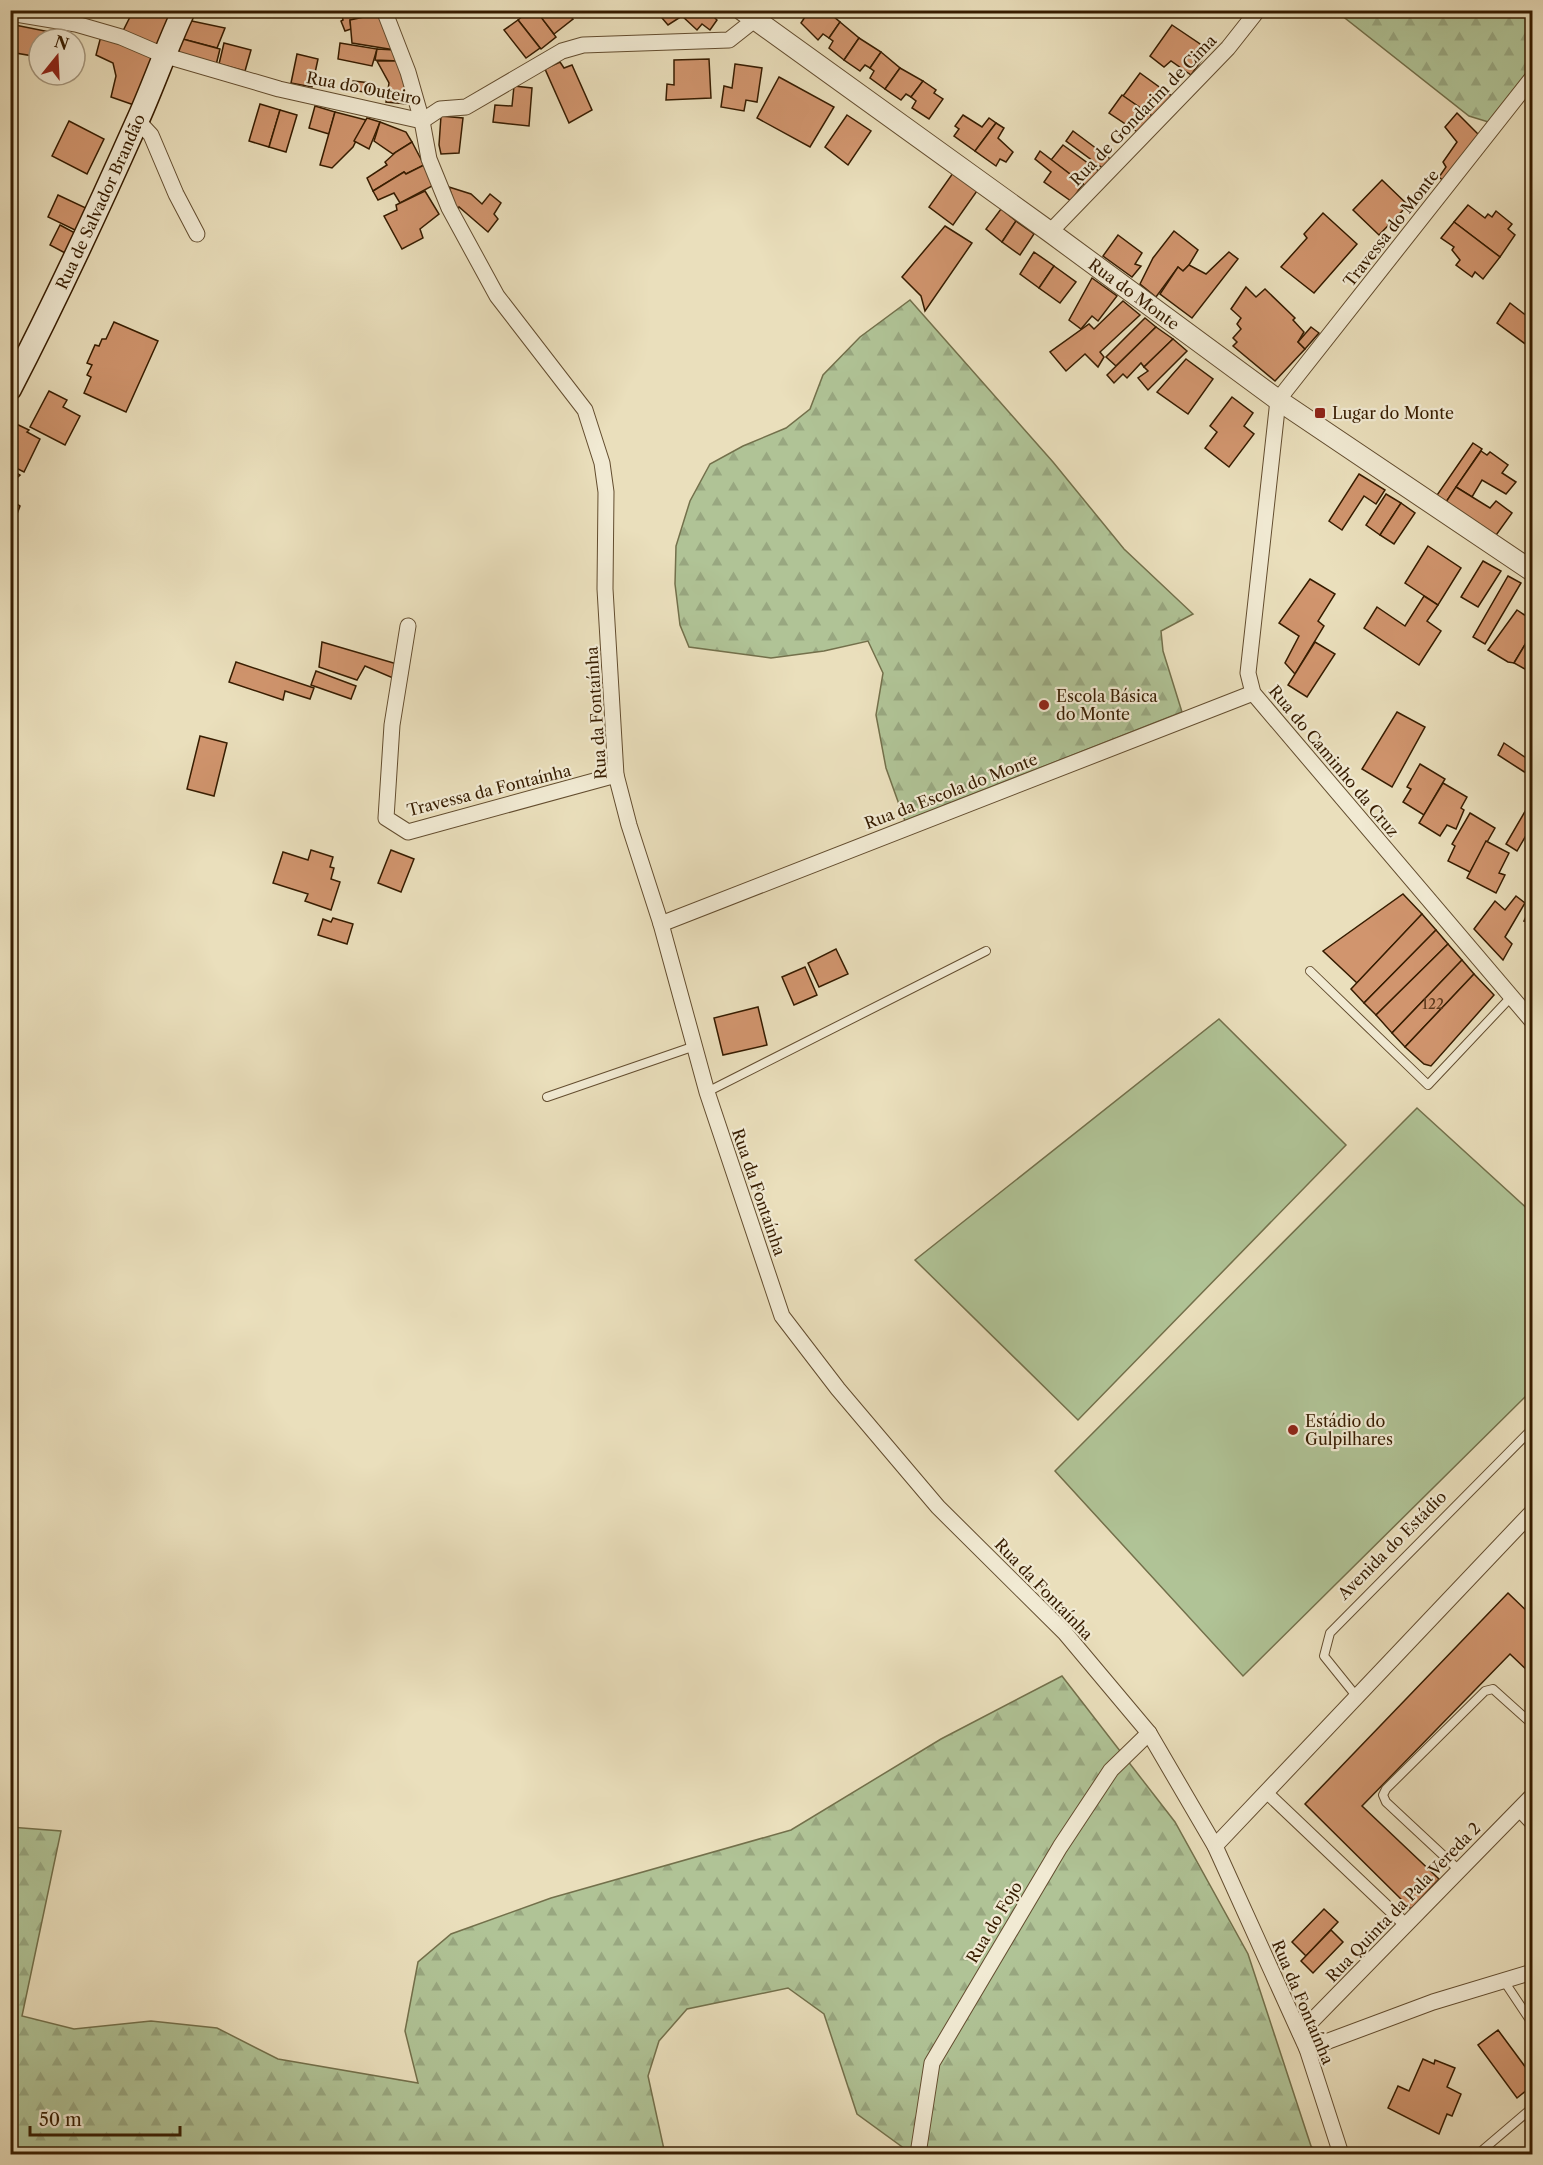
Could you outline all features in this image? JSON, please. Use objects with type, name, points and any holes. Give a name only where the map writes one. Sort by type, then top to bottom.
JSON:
[{"type":"main road","name":"Rua de Salvador Brandão","points":[[10,389],[56,299],[138,121],[163,55],[184,10]]},
{"type":"street","name":"Rua da Fontaínha","points":[[384,10],[408,72],[422,121],[429,159],[449,208],[497,296],[585,411],[602,463],[606,492],[605,589],[616,775],[629,825],[661,924],[707,1092],[782,1316],[838,1389],[938,1507],[1065,1633],[1149,1733],[1215,1846],[1307,2049],[1341,2154]]},
{"type":"street","name":"Rua de Gondarim de Cima","points":[[1050,232],[1228,48],[1258,10]]},
{"type":"street","name":"Rua do Outeiro","points":[[10,13],[99,30],[122,37],[163,55],[279,89],[422,121],[440,110],[466,107],[562,51],[583,45],[729,40],[754,14]]},
{"type":"street","name":"Rua do Monte","points":[[754,14],[1278,400],[1533,571]]},
{"type":"street","name":"Travessa do Monte","points":[[1278,400],[1533,78]]},
{"type":"street","points":[[138,121],[152,135],[176,194],[197,234]]},
{"type":"street","name":"Rua do Caminho da Cruz","points":[[1278,400],[1248,673],[1253,693],[1533,1021]]},
{"type":"street","name":"Travessa da Fontaínha","points":[[408,626],[392,725],[386,818],[408,832],[616,775]]},
{"type":"street","name":"Rua da Escola do Monte","points":[[661,924],[1253,693]]},
{"type":"street","points":[[1215,1846],[1533,1512]]},
{"type":"street","name":"Rua do Fojo","points":[[918,2154],[932,2063],[1067,1838],[1111,1770],[1149,1733]]},
{"type":"street","points":[[1266,1792],[1406,1925]]},
{"type":"street","name":"Rua Quinta da Pala Vereda 2","points":[[1300,2033],[1533,1796]]},
{"type":"street","points":[[1307,2049],[1433,2002],[1533,1972]]},
{"type":"lane","points":[[707,1092],[986,951]]},
{"type":"lane","points":[[1310,971],[1428,1085],[1511,997]]},
{"type":"lane","points":[[547,1097],[695,1046]]},
{"type":"lane","name":"Avenida do Estádio","points":[[1357,1697],[1324,1656],[1330,1633],[1533,1429]]},
{"type":"lane","points":[[1460,1871],[1386,1802],[1383,1795],[1386,1789],[1485,1691],[1493,1689],[1501,1694],[1533,1724]]},
{"type":"lane","points":[[1518,1812],[1533,1827]]},
{"type":"lane","points":[[1504,1981],[1533,2023]]},
{"type":"lane","points":[[1478,2154],[1533,2108]]},
{"type":"green space","points":[[1336,11],[1532,11],[1532,92],[1498,125],[1469,116]]},
{"type":"green space","points":[[910,300],[1053,462],[1124,549],[1193,614],[1161,631],[1163,651],[1182,712],[905,821],[886,768],[876,715],[883,673],[868,641],[824,651],[771,658],[689,647],[680,625],[675,584],[676,546],[690,501],[710,464],[743,446],[786,428],[810,409],[823,375],[860,337]]},
{"type":"green space","points":[[1219,1019],[1346,1145],[1078,1420],[915,1260]]},
{"type":"green space","name":"Estádio do Gulpilhares","points":[[1417,1108],[1532,1213],[1532,1390],[1243,1676],[1055,1471]]},
{"type":"green space","points":[[1062,1676],[1175,1822],[1248,1954],[1311,2146],[1318,2154],[912,2154],[857,2114],[824,2014],[788,1988],[687,2009],[659,2041],[648,2076],[665,2154],[11,2154],[10,1827],[61,1831],[22,2016],[74,2029],[151,2021],[217,2028],[278,2059],[418,2083],[405,2031],[418,1962],[451,1934],[551,1898],[791,1830],[941,1739]]},
{"type":"building","points":[[149,10],[174,10],[157,47],[123,31],[133,11],[146,17]]},
{"type":"building","points":[[341,10],[377,10],[378,14],[350,20],[351,29],[345,31],[341,21],[343,20]]},
{"type":"building","points":[[530,10],[536,10],[556,37],[541,49],[518,20]]},
{"type":"building","points":[[566,10],[573,19],[554,34],[537,12]]},
{"type":"building","points":[[707,10],[717,20],[710,30],[702,24],[697,30],[682,16],[668,25],[656,11]]},
{"type":"building","points":[[801,10],[821,10],[826,14],[828,12],[840,22],[829,38],[823,34],[818,40],[801,23],[805,17]]},
{"type":"building","points":[[378,14],[395,50],[352,43],[350,20]]},
{"type":"building","points":[[187,20],[225,28],[217,48],[179,38]]},
{"type":"building","points":[[518,20],[540,48],[526,58],[504,30]]},
{"type":"building","points":[[840,22],[859,38],[844,60],[829,48],[833,41],[829,38]]},
{"type":"building","points":[[10,24],[27,27],[27,55],[10,52]]},
{"type":"building","points":[[1172,25],[1209,50],[1191,75],[1171,61],[1164,67],[1150,56]]},
{"type":"building","points":[[101,36],[153,58],[134,105],[111,97],[116,76],[113,63],[96,55]]},
{"type":"building","points":[[179,38],[220,49],[216,65],[173,55]]},
{"type":"building","points":[[859,38],[881,52],[870,68],[865,65],[860,71],[844,60]]},
{"type":"building","points":[[224,43],[251,50],[245,71],[219,64]]},
{"type":"building","points":[[340,43],[377,49],[372,66],[338,59]]},
{"type":"building","points":[[377,49],[395,50],[399,61],[375,60]]},
{"type":"building","points":[[881,52],[900,68],[885,89],[870,78],[874,71],[870,68]]},
{"type":"building","points":[[297,54],[318,59],[312,87],[291,83]]},
{"type":"building","points":[[709,59],[711,98],[666,100],[667,84],[674,85],[674,60]]},
{"type":"building","points":[[377,61],[399,61],[409,85],[407,104],[386,102],[389,83]]},
{"type":"building","points":[[560,62],[564,68],[572,65],[592,110],[569,123],[545,69]]},
{"type":"building","points":[[735,64],[762,68],[757,102],[746,100],[744,111],[721,107],[724,86],[732,88]]},
{"type":"building","points":[[900,68],[923,81],[911,97],[906,94],[901,100],[885,89]]},
{"type":"building","points":[[1140,73],[1173,97],[1155,118],[1123,96]]},
{"type":"building","points":[[779,77],[834,107],[810,147],[757,118]]},
{"type":"building","points":[[353,81],[371,83],[369,93],[352,90]]},
{"type":"building","points":[[923,81],[936,90],[934,93],[943,99],[929,119],[912,108],[916,101],[911,97]]},
{"type":"building","points":[[514,86],[532,88],[529,126],[493,122],[495,105],[512,106]]},
{"type":"building","points":[[1122,95],[1155,118],[1139,133],[1109,113]]},
{"type":"building","points":[[260,104],[280,110],[269,147],[249,141]]},
{"type":"building","points":[[315,106],[335,112],[329,134],[309,128]]},
{"type":"building","points":[[280,110],[297,115],[286,152],[269,147]]},
{"type":"building","points":[[335,112],[366,120],[353,147],[332,168],[320,165]]},
{"type":"building","points":[[1457,113],[1480,136],[1446,183],[1439,177],[1446,167],[1443,162],[1457,142],[1445,127]]},
{"type":"building","points":[[847,115],[871,131],[848,165],[825,147]]},
{"type":"building","points":[[963,115],[982,127],[989,118],[996,123],[975,151],[954,136],[959,129],[955,126]]},
{"type":"building","points":[[441,116],[463,118],[459,153],[441,154],[439,145]]},
{"type":"building","points":[[367,118],[380,122],[369,149],[354,141]]},
{"type":"building","points":[[69,121],[104,139],[87,174],[52,156]]},
{"type":"building","points":[[380,122],[406,132],[412,142],[393,154],[374,141]]},
{"type":"building","points":[[996,123],[1004,128],[998,138],[1013,152],[1006,162],[1000,159],[996,166],[975,151]]},
{"type":"building","points":[[1073,131],[1113,161],[1104,169],[1066,141]]},
{"type":"building","points":[[412,142],[424,165],[406,174],[404,172],[373,191],[367,178],[387,165],[385,162]]},
{"type":"building","points":[[1063,145],[1100,172],[1087,187],[1051,160]]},
{"type":"building","points":[[1040,151],[1083,184],[1071,201],[1044,182],[1051,172],[1035,159]]},
{"type":"building","points":[[424,165],[434,185],[400,203],[394,193],[378,200],[373,191],[404,172],[406,174]]},
{"type":"building","points":[[953,173],[977,191],[953,225],[929,207]]},
{"type":"building","points":[[1382,180],[1408,205],[1379,235],[1353,210]]},
{"type":"building","points":[[449,187],[471,194],[482,204],[490,194],[501,203],[494,214],[498,219],[488,232],[459,207],[457,211]]},
{"type":"building","points":[[425,191],[439,214],[420,229],[423,238],[402,249],[384,216],[397,210],[396,205]]},
{"type":"building","points":[[58,195],[88,209],[77,231],[48,217]]},
{"type":"building","points":[[1468,205],[1485,218],[1488,214],[1492,217],[1496,211],[1512,224],[1508,229],[1515,235],[1500,257],[1454,222]]},
{"type":"building","points":[[1001,209],[1016,221],[1002,242],[986,229]]},
{"type":"building","points":[[1323,213],[1357,244],[1314,293],[1281,267],[1307,238],[1304,234]]},
{"type":"building","points":[[1016,221],[1034,234],[1020,255],[1002,242]]},
{"type":"building","points":[[1454,222],[1500,257],[1483,279],[1475,272],[1472,277],[1456,265],[1460,260],[1452,250],[1454,247],[1441,238]]},
{"type":"building","points":[[60,225],[75,233],[65,253],[50,245]]},
{"type":"building","points":[[945,226],[972,243],[925,311],[921,296],[902,277]]},
{"type":"building","points":[[1174,231],[1198,250],[1183,271],[1178,267],[1156,297],[1140,284],[1153,258]]},
{"type":"building","points":[[1118,235],[1142,253],[1135,264],[1141,266],[1132,277],[1103,256]]},
{"type":"building","points":[[1034,252],[1054,266],[1039,288],[1020,274]]},
{"type":"building","points":[[1229,252],[1238,259],[1192,318],[1160,294],[1178,267],[1183,271],[1189,265],[1206,274]]},
{"type":"building","points":[[1054,266],[1076,282],[1060,303],[1039,288]]},
{"type":"building","points":[[1092,278],[1117,296],[1098,321],[1092,316],[1081,329],[1069,320]]},
{"type":"building","points":[[1246,287],[1256,297],[1265,289],[1295,318],[1293,320],[1304,332],[1298,342],[1305,349],[1275,381],[1233,346],[1237,342],[1233,338],[1241,329],[1237,324],[1241,318],[1231,309]]},
{"type":"building","points":[[1123,301],[1140,315],[1100,352],[1104,357],[1098,367],[1085,354],[1066,371],[1050,352],[1089,324],[1094,329]]},
{"type":"building","points":[[1510,303],[1532,320],[1532,339],[1528,346],[1497,323]]},
{"type":"building","points":[[1145,318],[1156,327],[1116,366],[1106,357]]},
{"type":"building","points":[[114,322],[158,341],[126,412],[84,393],[91,377],[87,375],[92,365],[87,363],[95,345],[99,346],[102,339],[106,339]]},
{"type":"building","points":[[1156,327],[1173,339],[1144,367],[1141,363],[1127,378],[1123,374],[1114,383],[1107,375]]},
{"type":"building","points":[[1311,327],[1319,333],[1305,349],[1298,342]]},
{"type":"building","points":[[1173,339],[1187,351],[1148,390],[1138,378],[1148,371],[1144,367]]},
{"type":"building","points":[[1186,359],[1213,379],[1188,414],[1157,392]]},
{"type":"building","points":[[49,391],[67,400],[63,407],[80,416],[65,445],[30,427]]},
{"type":"building","points":[[1232,397],[1253,413],[1244,426],[1254,434],[1229,467],[1205,448],[1217,432],[1210,426]]},
{"type":"building","points":[[10,421],[29,430],[27,432],[40,439],[24,472],[10,465]]},
{"type":"building","points":[[1473,443],[1482,449],[1444,505],[1435,498]]},
{"type":"building","points":[[1481,451],[1487,455],[1490,452],[1508,465],[1502,473],[1516,482],[1506,494],[1482,480],[1472,497],[1456,487]]},
{"type":"building","points":[[10,469],[20,475],[10,484]]},
{"type":"building","points":[[1359,474],[1385,490],[1376,504],[1364,496],[1342,530],[1329,521]]},
{"type":"building","points":[[1456,487],[1490,508],[1496,501],[1512,513],[1494,538],[1444,505]]},
{"type":"building","points":[[1386,494],[1401,503],[1380,535],[1366,525]]},
{"type":"building","points":[[10,499],[20,506],[14,522],[10,521]]},
{"type":"building","points":[[1401,503],[1415,513],[1394,544],[1380,535]]},
{"type":"building","points":[[1428,546],[1461,568],[1438,605],[1405,583]]},
{"type":"building","points":[[1483,561],[1501,571],[1478,607],[1461,597]]},
{"type":"building","points":[[1508,576],[1521,583],[1485,644],[1473,637]]},
{"type":"building","points":[[1310,579],[1335,594],[1318,621],[1324,626],[1295,674],[1285,663],[1299,636],[1279,623]]},
{"type":"building","points":[[1424,596],[1438,605],[1427,621],[1441,631],[1419,665],[1364,628],[1377,607],[1405,626]]},
{"type":"building","points":[[1517,610],[1532,620],[1532,633],[1514,663],[1488,650]]},
{"type":"building","points":[[1532,633],[1532,673],[1514,663]]},
{"type":"building","points":[[322,642],[397,664],[393,678],[365,666],[357,680],[319,667]]},
{"type":"building","points":[[1315,642],[1335,654],[1307,697],[1288,685]]},
{"type":"building","points":[[236,662],[314,688],[310,699],[285,691],[283,700],[229,682]]},
{"type":"building","points":[[316,671],[356,686],[351,699],[311,685]]},
{"type":"building","points":[[1397,712],[1425,727],[1392,787],[1362,769]]},
{"type":"building","points":[[200,736],[227,743],[214,796],[187,789]]},
{"type":"building","points":[[1504,743],[1532,762],[1526,773],[1498,755]]},
{"type":"building","points":[[1420,764],[1445,779],[1424,815],[1403,802],[1411,789],[1407,787]]},
{"type":"building","points":[[1443,783],[1467,797],[1461,808],[1464,810],[1456,829],[1447,825],[1440,836],[1419,823]]},
{"type":"building","points":[[1530,803],[1532,804],[1532,825],[1517,851],[1506,844]]},
{"type":"building","points":[[1470,813],[1495,828],[1470,872],[1448,861],[1455,846],[1452,844]]},
{"type":"building","points":[[1486,841],[1509,853],[1499,873],[1505,875],[1496,893],[1467,878]]},
{"type":"building","points":[[311,850],[333,857],[330,867],[334,868],[331,879],[340,882],[331,910],[305,901],[308,894],[273,883],[283,852],[308,860]]},
{"type":"building","points":[[391,850],[414,859],[401,892],[378,883]]},
{"type":"building","points":[[1403,894],[1422,914],[1357,983],[1323,951]]},
{"type":"building","points":[[1516,896],[1525,903],[1505,937],[1512,944],[1503,960],[1474,929],[1495,901],[1505,910]]},
{"type":"building","points":[[1532,903],[1532,924],[1524,921]]},
{"type":"building","points":[[1422,914],[1436,930],[1364,1003],[1351,989]]},
{"type":"building","points":[[333,918],[353,924],[347,944],[318,935],[323,919],[331,922]]},
{"type":"building","points":[[1436,930],[1448,944],[1376,1015],[1364,1003]]},
{"type":"building","points":[[1448,944],[1462,960],[1392,1033],[1376,1015]]},
{"type":"building","points":[[836,949],[848,974],[819,987],[808,963]]},
{"type":"building","points":[[1462,960],[1474,974],[1405,1047],[1392,1033]]},
{"type":"building","points":[[805,967],[817,995],[794,1005],[782,977]]},
{"type":"building","points":[[1474,974],[1494,995],[1431,1066],[1424,1064],[1405,1047]]},
{"type":"building","points":[[758,1007],[767,1045],[723,1055],[714,1018]]},
{"type":"building","points":[[1508,1593],[1532,1616],[1532,1675],[1510,1654],[1362,1806],[1439,1879],[1411,1909],[1305,1804]]},
{"type":"building","points":[[1324,1909],[1338,1922],[1306,1956],[1292,1942]]},
{"type":"building","points":[[1331,1930],[1343,1942],[1313,1973],[1301,1961]]},
{"type":"building","points":[[1498,2030],[1532,2076],[1532,2086],[1517,2098],[1478,2045]]},
{"type":"building","points":[[1423,2059],[1434,2064],[1435,2060],[1455,2068],[1447,2087],[1461,2094],[1452,2116],[1447,2114],[1439,2134],[1388,2108],[1398,2086],[1409,2091]]},
{"type":"place","name":"Lugar do Monte","points":[[1320,413]]},
{"type":"place","name":"Escola Básica do Monte","points":[[1044,705]]},
{"type":"place","name":"Estádio do Gulpilhares","points":[[1293,1430]]}]
